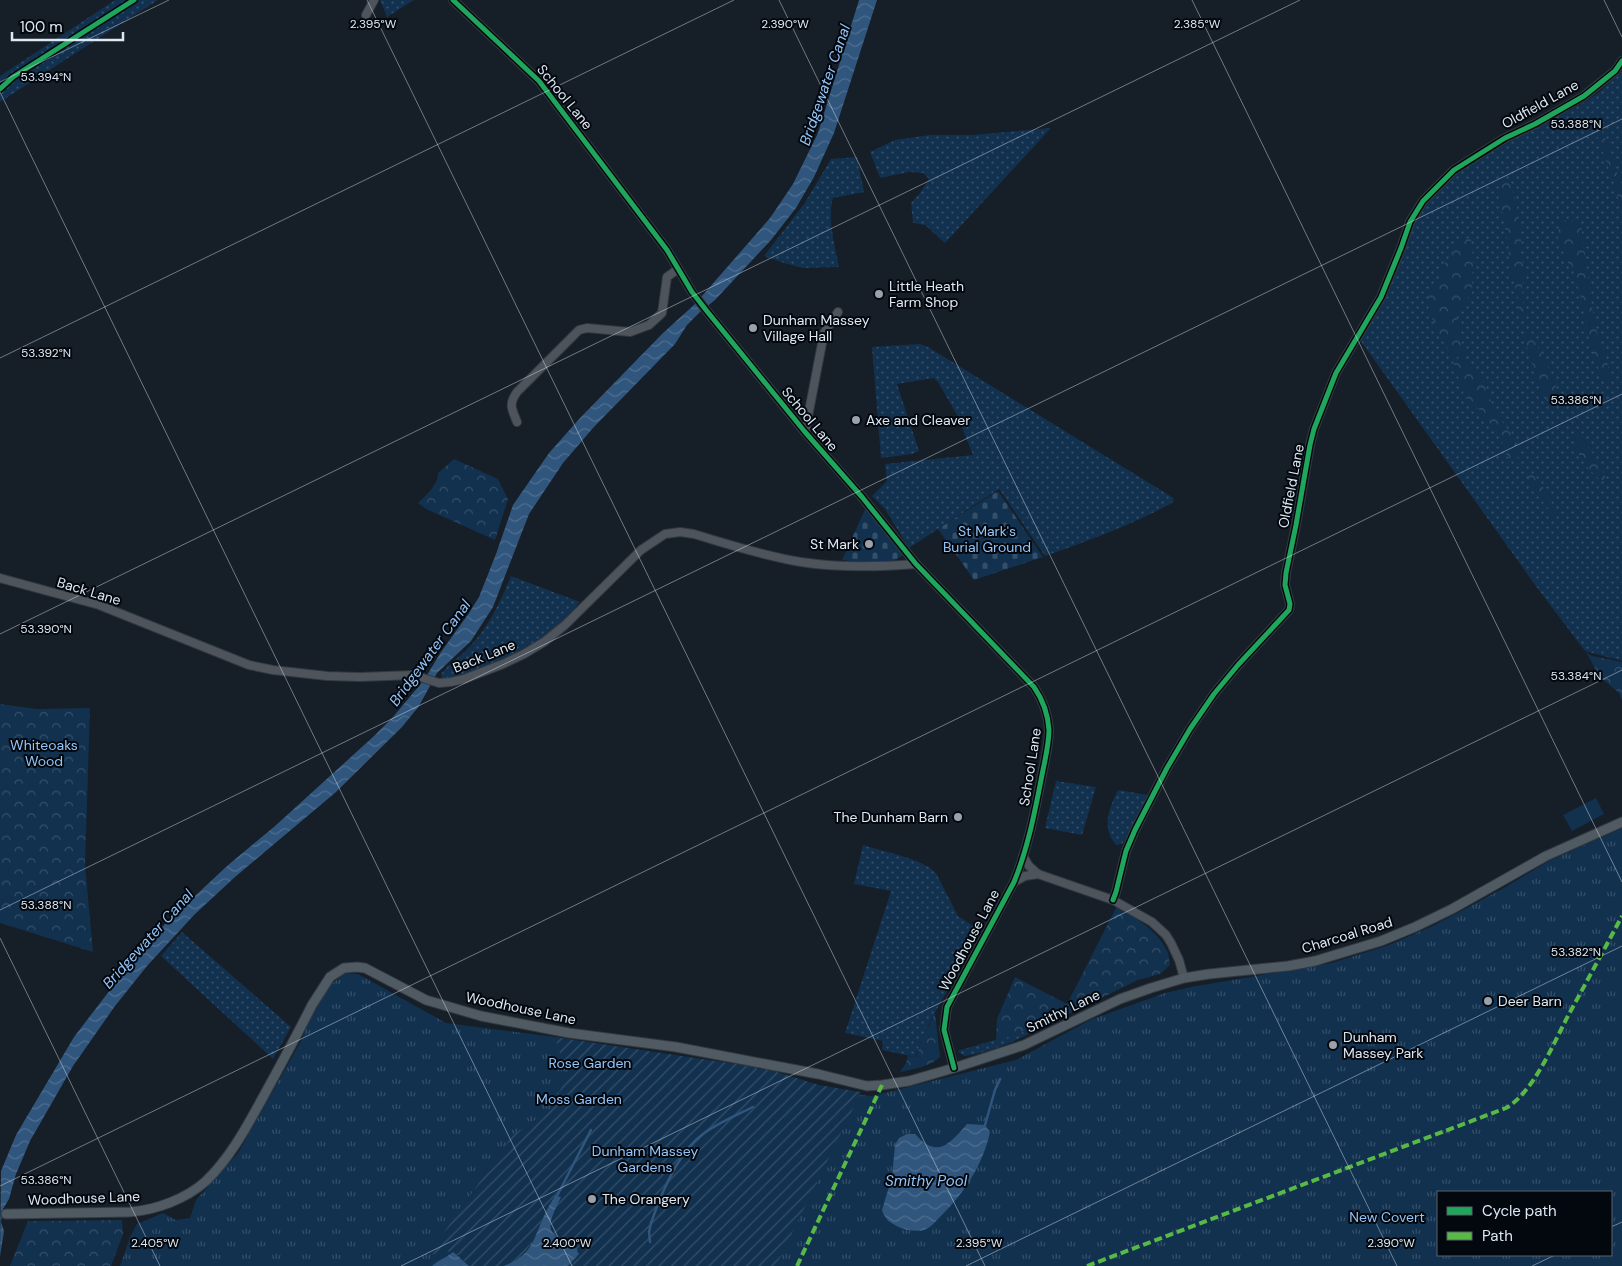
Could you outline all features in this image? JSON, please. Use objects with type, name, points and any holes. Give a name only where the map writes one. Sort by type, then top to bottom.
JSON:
[{"type":"main road","name":"Charcoal Road","points":[[1184,978],[1315,961],[1381,941],[1452,909],[1546,856],[1622,822]]},
{"type":"main road","name":"Woodhouse Lane","points":[[6,1214],[145,1211],[172,1202],[194,1190],[206,1181],[224,1161],[243,1133],[324,985],[338,971],[350,966],[365,968],[426,1000],[481,1016],[569,1034],[683,1049],[818,1074],[867,1086],[882,1086],[909,1081],[954,1068]]},
{"type":"main road","name":"Smithy Lane","points":[[954,1068],[1024,1045],[1120,999],[1184,978]]},
{"type":"street","points":[[366,15],[374,0]]},
{"type":"street","name":"School Lane","points":[[453,0],[539,81],[667,250],[696,297],[805,432],[862,497],[916,564],[1034,687],[1045,708],[1049,732],[1048,744],[1035,809],[1014,882]]},
{"type":"street","name":"Oldfield Lane","points":[[1113,900],[1126,851],[1135,830],[1167,768],[1190,729],[1214,694],[1238,665],[1289,610],[1290,604],[1285,579],[1314,429],[1336,373],[1381,297],[1410,222],[1423,201],[1454,170],[1505,138],[1535,124],[1584,96],[1615,71],[1622,61]]},
{"type":"street","points":[[517,422],[511,404],[512,399],[578,330],[587,328],[630,332],[649,325],[662,313],[667,278],[678,269]]},
{"type":"street","points":[[805,432],[824,334],[838,312]]},
{"type":"street","name":"Back Lane","points":[[0,578],[100,605],[249,665],[273,670],[327,676],[417,675],[436,682],[451,682],[478,675],[524,654],[544,642],[641,550],[664,534],[680,532],[694,534],[777,558],[810,563],[874,566],[916,564]]},
{"type":"street","points":[[1023,856],[1029,866],[1038,874],[1113,900],[1152,922],[1166,935],[1176,951],[1184,978]]},
{"type":"street","points":[[1014,882],[1025,876],[1038,874]]},
{"type":"street","name":"Woodhouse Lane","points":[[954,1068],[944,1030],[947,1007],[1014,882]]},
{"type":"green space","points":[[115,0],[127,0],[0,83],[0,76]]},
{"type":"green space","points":[[137,0],[158,0],[0,102],[0,93],[11,83]]},
{"type":"green space","points":[[380,0],[414,0],[387,17]]},
{"type":"green space","points":[[1622,71],[1622,661],[1585,651],[1538,589],[1360,340],[1412,225],[1424,204],[1443,184],[1509,139],[1576,107],[1597,94]]},
{"type":"green space","points":[[1592,112],[1598,118],[1622,188],[1622,213],[1616,189],[1591,119]]},
{"type":"green space","points":[[1051,128],[945,243],[925,225],[913,223],[911,203],[929,179],[923,173],[909,172],[880,178],[870,152],[895,140],[930,135],[972,135]]},
{"type":"green space","points":[[857,157],[864,192],[833,198],[831,206],[832,232],[839,267],[803,268],[764,256],[804,204],[831,159]]},
{"type":"green space","points":[[1509,181],[1517,203],[1521,238],[1521,253],[1525,276],[1522,286],[1524,315],[1520,315],[1510,268],[1508,242],[1499,196],[1499,182]]},
{"type":"green space","points":[[1566,220],[1574,221],[1581,226],[1594,320],[1608,366],[1609,384],[1599,370],[1591,348],[1579,290],[1573,271],[1558,239],[1559,223]]},
{"type":"green space","points":[[1463,238],[1471,239],[1473,258],[1472,293],[1456,314],[1464,353],[1463,356],[1454,358],[1444,343],[1429,312],[1428,301],[1429,295],[1438,282],[1442,266],[1452,253],[1454,241]]},
{"type":"green space","points":[[1524,329],[1530,331],[1555,381],[1558,393],[1556,407],[1550,404],[1541,394],[1525,340]]},
{"type":"green space","points":[[920,344],[928,347],[1172,497],[1174,499],[1172,503],[1126,525],[1045,556],[999,489],[909,548],[885,509],[872,496],[887,481],[885,464],[973,455],[957,415],[934,378],[897,384],[919,451],[912,454],[881,458],[872,347]]},
{"type":"green space","points":[[1466,359],[1484,383],[1496,413],[1518,445],[1519,452],[1516,464],[1507,456],[1501,439],[1492,425],[1464,395],[1453,361]]},
{"type":"green space","points":[[1573,433],[1589,448],[1607,480],[1600,480],[1585,465],[1578,453]]},
{"type":"green space","points":[[454,459],[498,479],[508,499],[495,540],[426,509],[418,503],[431,490],[437,480],[438,473]]},
{"type":"green space","points":[[1528,469],[1546,493],[1553,506],[1557,520],[1528,482]]},
{"type":"green space","name":"St Mark's Burial Ground","points":[[998,491],[1043,557],[974,580],[938,529]]},
{"type":"green space","points":[[866,507],[903,555],[890,562],[882,563],[842,560]]},
{"type":"green space","points":[[511,576],[580,602],[554,630],[526,649],[485,668],[443,680],[441,674],[468,648],[490,620]]},
{"type":"green space","points":[[1586,652],[1592,656],[1622,662],[1622,700],[1619,693],[1600,677]]},
{"type":"green space","name":"Whiteoaks Wood","points":[[0,704],[37,709],[90,708],[85,865],[93,952],[0,923]]},
{"type":"green space","points":[[1056,781],[1096,787],[1082,835],[1045,828]]},
{"type":"green space","points":[[1118,790],[1148,795],[1130,833],[1122,844],[1116,845],[1111,838],[1108,818]]},
{"type":"green space","points":[[1596,798],[1604,814],[1572,831],[1563,815]]},
{"type":"green space","name":"Dunham Massey Park","points":[[1622,828],[1622,1266],[120,1266],[130,1237],[137,1224],[163,1213],[176,1220],[190,1218],[196,1200],[238,1153],[301,1041],[316,1004],[330,985],[346,973],[358,974],[446,1023],[555,1037],[815,1090],[872,1096],[1016,1060],[1090,1020],[1165,993],[1332,963],[1389,945],[1435,925],[1549,861]]},
{"type":"green space","points":[[863,845],[902,856],[930,868],[936,873],[958,916],[981,931],[928,1025],[915,1057],[882,1050],[883,1041],[845,1033],[891,891],[854,884]]},
{"type":"green space","points":[[1117,906],[1139,920],[1159,938],[1168,953],[1170,965],[1160,974],[1138,980],[1046,1025],[996,1041],[997,1019],[1015,977],[1067,1004]]},
{"type":"green space","points":[[182,932],[291,1027],[273,1059],[161,956]]},
{"type":"green space","points":[[935,1013],[940,1057],[916,1069],[900,1072],[908,1056],[916,1057],[923,1036]]},
{"type":"green space","points":[[1046,1025],[996,1048],[964,1056],[957,1051]]},
{"type":"green space","name":"Dunham Massey Gardens","points":[[555,1037],[756,1067],[758,1069],[764,1068],[819,1085],[861,1092],[776,1266],[568,1266],[579,1253],[554,1235],[550,1224],[551,1218],[544,1215],[529,1246],[518,1259],[511,1263],[502,1266],[470,1266],[453,1251],[428,1255],[512,1136],[548,1113],[567,1077]]},
{"type":"green space","points":[[122,1220],[123,1234],[111,1266],[10,1266],[28,1221]]},
{"type":"water","points":[[859,0],[877,0],[834,133],[814,177],[796,208],[771,240],[715,300],[687,325],[675,344],[593,428],[563,463],[529,514],[493,607],[471,641],[437,673],[419,706],[402,727],[336,792],[235,877],[194,915],[147,966],[115,1006],[73,1066],[30,1141],[16,1174],[9,1199],[3,1209],[1,1222],[4,1231],[0,1256],[1,1171],[16,1135],[74,1037],[136,956],[165,924],[227,866],[275,826],[374,736],[393,717],[424,680],[479,597],[513,505],[549,453],[581,417],[663,333],[695,304],[770,218],[793,184],[818,133]]},
{"type":"water","name":"Smithy Pool","points":[[967,1124],[985,1125],[990,1132],[977,1168],[956,1200],[934,1223],[924,1230],[906,1229],[889,1221],[882,1210],[892,1177],[895,1145],[899,1138],[907,1134],[915,1134],[930,1146],[943,1146],[954,1138]]},
{"type":"water","points":[[555,1196],[561,1197],[552,1217],[551,1230],[559,1239],[578,1250],[579,1254],[568,1266],[504,1266],[521,1257],[526,1252],[534,1240],[546,1211]]},
{"type":"water","points":[[453,1252],[469,1266],[432,1266],[448,1256]]},
{"type":"waterway","points":[[985,1125],[1000,1079]]},
{"type":"waterway","points":[[650,1242],[649,1232],[651,1223],[660,1199],[671,1174],[686,1151],[709,1130],[753,1107]]},
{"type":"waterway","points":[[557,1196],[591,1130]]},
{"type":"marked path","points":[[1087,1266],[1506,1108],[1526,1090],[1542,1066],[1622,916]]},
{"type":"marked path","points":[[797,1266],[882,1085]]},
{"type":"cycle path","points":[[0,89],[13,77],[134,0]]},
{"type":"cycle path","points":[[453,0],[539,81],[667,250],[692,292],[706,310],[916,564],[1034,687],[1042,702],[1049,730],[1046,758],[1034,816],[1023,856],[1014,882],[947,1007],[944,1030],[954,1068]]},
{"type":"cycle path","points":[[1113,900],[1126,851],[1135,830],[1167,768],[1190,729],[1214,694],[1238,665],[1289,610],[1290,604],[1285,585],[1286,573],[1314,429],[1336,373],[1381,297],[1410,222],[1423,201],[1454,170],[1505,138],[1535,124],[1584,96],[1615,71],[1622,61]]},
{"type":"place","name":"Little Heath Farm Shop","points":[[879,294]]},
{"type":"place","name":"Dunham Massey Village Hall","points":[[753,328]]},
{"type":"place","name":"Axe and Cleaver","points":[[856,420]]},
{"type":"place","name":"St Mark","points":[[869,544]]},
{"type":"place","name":"The Dunham Barn","points":[[958,817]]},
{"type":"place","name":"Deer Barn","points":[[1488,1001]]},
{"type":"place","name":"Dunham Massey Park","points":[[1333,1045]]},
{"type":"place","name":"The Orangery","points":[[592,1199]]},
{"type":"water label","name":"Bridgewater Canal","points":[[825,85]]},
{"type":"water label","name":"Bridgewater Canal","points":[[430,653]]},
{"type":"water label","name":"Bridgewater Canal","points":[[148,939]]},
{"type":"park label","name":"Rose Garden","points":[[590,1063]]},
{"type":"park label","name":"Moss Garden","points":[[579,1099]]},
{"type":"park label","name":"New Covert","points":[[1387,1217]]}]
